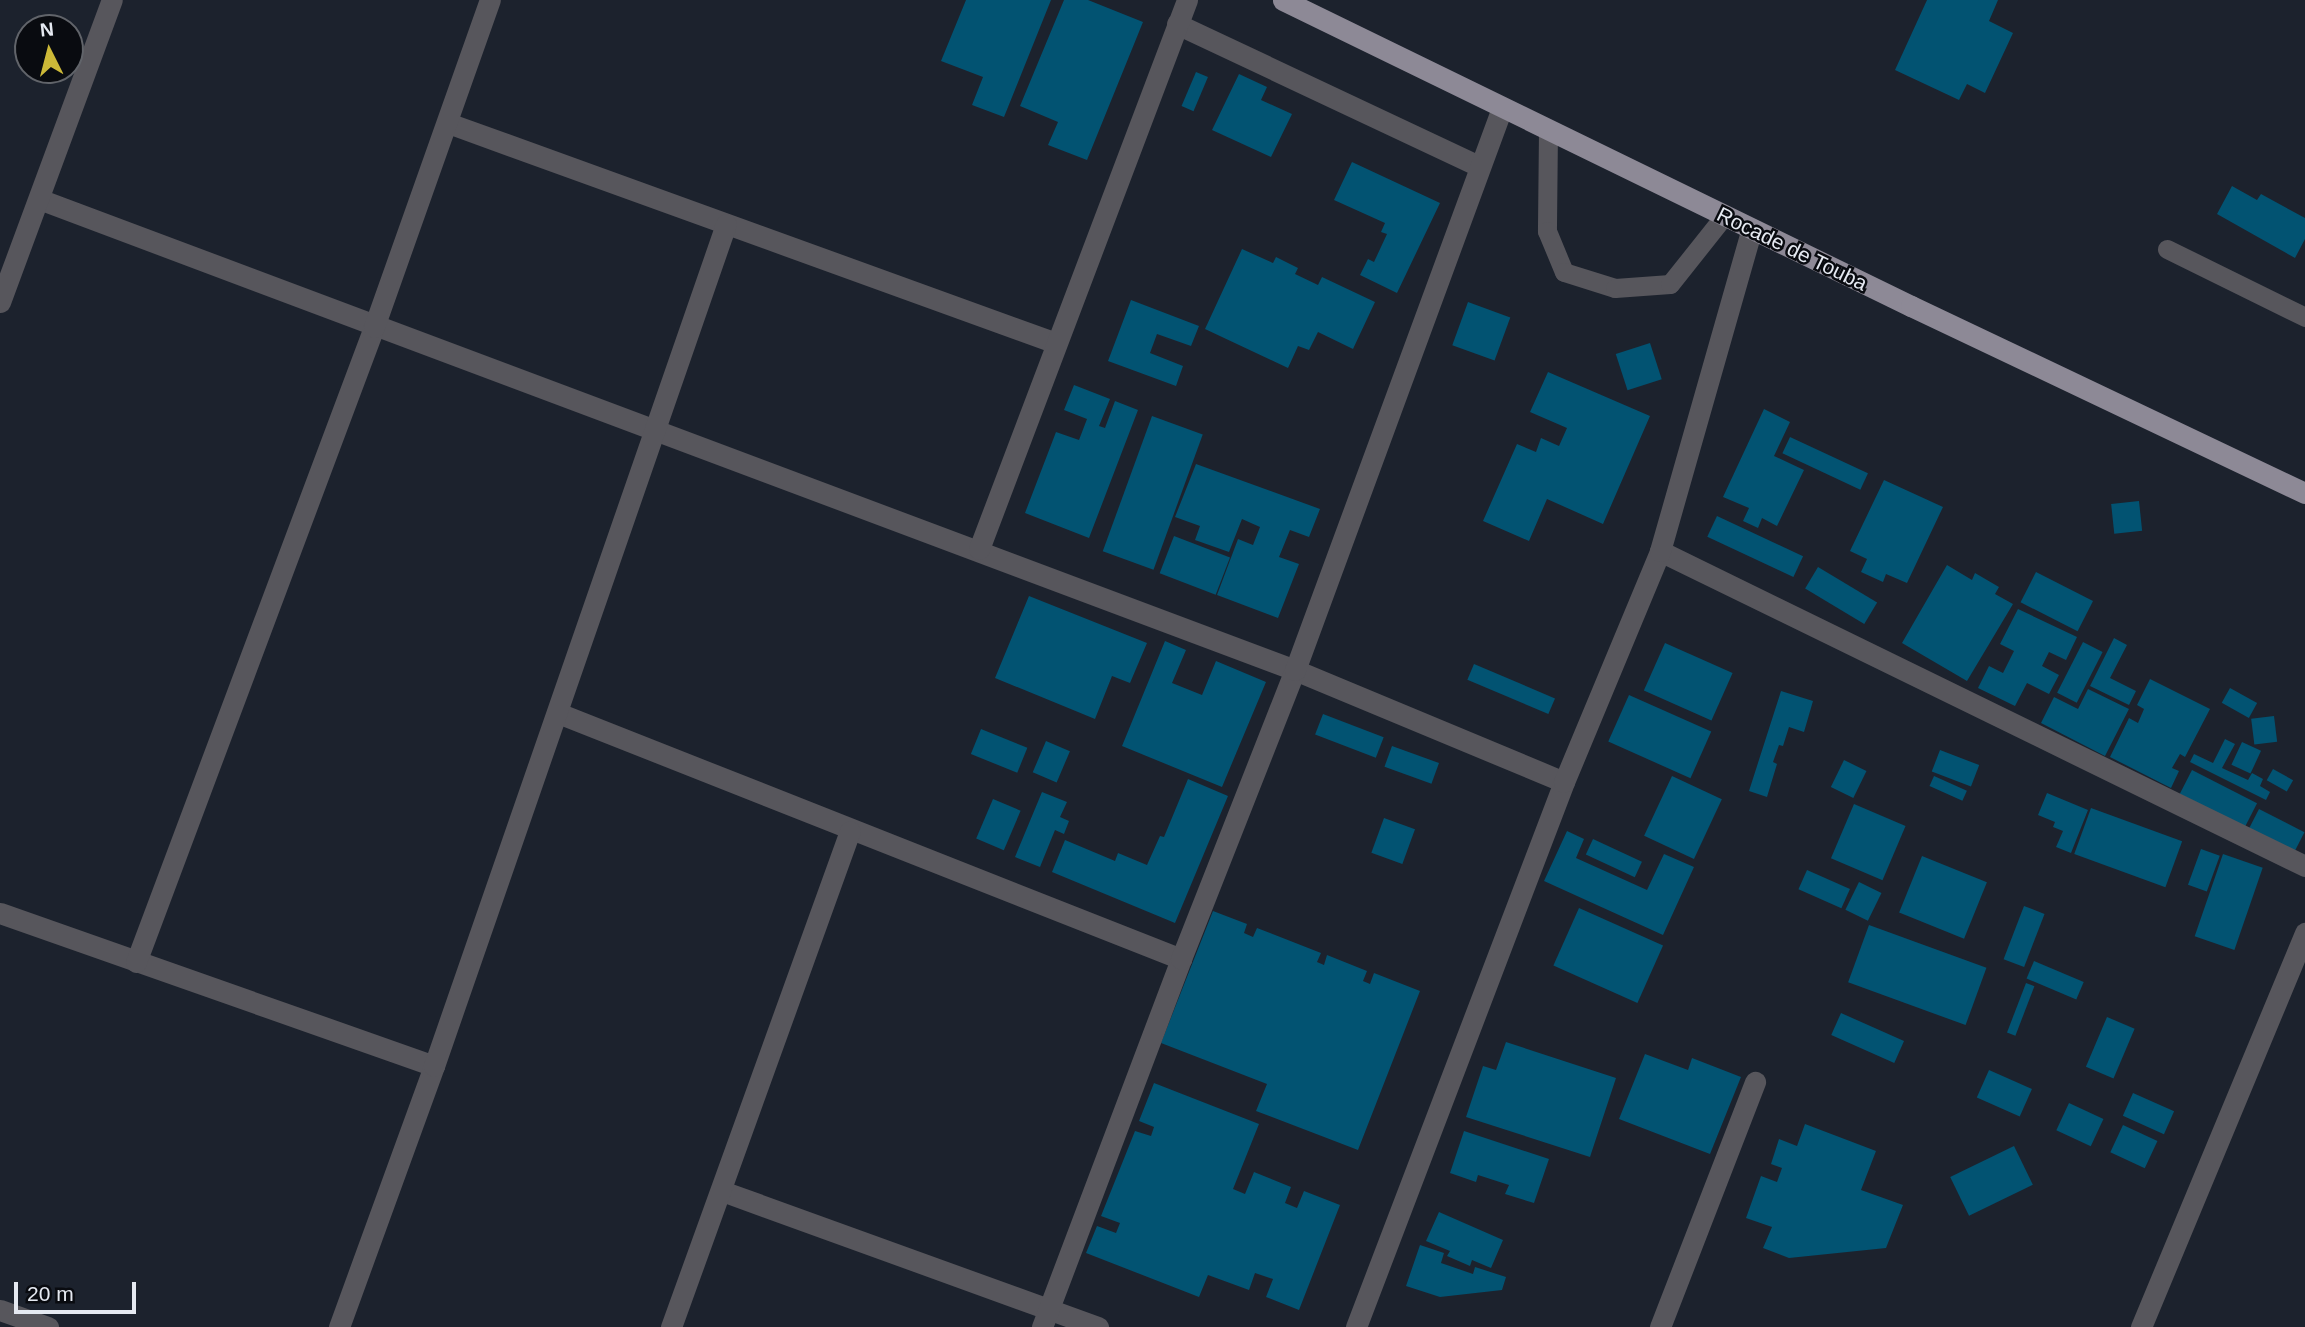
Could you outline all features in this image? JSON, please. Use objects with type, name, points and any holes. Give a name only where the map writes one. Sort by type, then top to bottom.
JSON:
[{"type":"main road","name":"Rocade de Touba","points":[[1283,0],[1724,216],[2305,493]]},
{"type":"street","points":[[0,302],[112,0]]},
{"type":"street","points":[[136,962],[374,327],[490,0]]},
{"type":"street","points":[[979,549],[1186,0]]},
{"type":"street","points":[[1177,24],[1479,166]]},
{"type":"street","points":[[1045,1318],[1181,959],[1295,670],[1502,108]]},
{"type":"street","points":[[447,123],[1056,343]]},
{"type":"street","points":[[39,199],[374,327],[979,549],[1295,670],[1564,782]]},
{"type":"street","points":[[339,1327],[558,713],[726,224]]},
{"type":"street","points":[[1356,1327],[1564,782],[1660,551],[1752,229]]},
{"type":"street","points":[[1660,551],[2305,866]]},
{"type":"street","points":[[558,713],[850,831],[1181,959]]},
{"type":"street","points":[[671,1327],[850,831]]},
{"type":"street","points":[[0,913],[433,1066]]},
{"type":"street","points":[[2141,1327],[2305,933]]},
{"type":"street","points":[[1660,1327],[1755,1083]]},
{"type":"street","points":[[722,1191],[1045,1318],[1098,1327]]},
{"type":"street","points":[[0,1310],[48,1327]]},
{"type":"lane","points":[[1548,130],[1547,231],[1564,272],[1615,288],[1670,284],[1724,216]]},
{"type":"lane","points":[[2167,249],[2305,317]]},
{"type":"building","points":[[966,0],[1051,0],[1004,117],[972,105],[983,77],[941,61]]},
{"type":"building","points":[[1064,0],[1088,0],[1143,22],[1087,160],[1048,145],[1058,122],[1020,106]]},
{"type":"building","points":[[1927,0],[1998,0],[1989,21],[2013,33],[1985,93],[1967,84],[1959,100],[1895,70]]},
{"type":"building","points":[[1196,72],[1208,77],[1194,111],[1182,106]]},
{"type":"building","points":[[1239,74],[1267,87],[1261,100],[1292,114],[1271,157],[1212,130]]},
{"type":"building","points":[[1352,162],[1440,203],[1397,293],[1360,275],[1368,259],[1374,262],[1387,234],[1381,232],[1385,223],[1334,200]]},
{"type":"building","points":[[2232,186],[2257,200],[2261,194],[2305,218],[2305,239],[2295,258],[2217,214]]},
{"type":"building","points":[[1242,249],[1273,263],[1276,257],[1298,268],[1295,274],[1318,285],[1322,277],[1375,302],[1353,349],[1318,332],[1309,350],[1298,346],[1288,368],[1205,329]]},
{"type":"building","points":[[1131,300],[1199,326],[1191,346],[1157,334],[1150,353],[1183,366],[1176,386],[1108,361]]},
{"type":"building","points":[[1468,302],[1510,317],[1495,361],[1452,345]]},
{"type":"building","points":[[1650,343],[1662,379],[1628,390],[1616,354]]},
{"type":"building","points":[[1548,372],[1650,416],[1603,524],[1547,499],[1529,541],[1483,521],[1517,444],[1536,452],[1541,438],[1559,446],[1567,428],[1530,412]]},
{"type":"building","points":[[1074,385],[1110,399],[1099,426],[1105,428],[1115,401],[1138,410],[1089,538],[1025,513],[1056,432],[1079,440],[1087,419],[1064,410]]},
{"type":"building","points":[[1764,409],[1790,422],[1774,456],[1804,470],[1777,526],[1762,518],[1758,528],[1743,521],[1749,508],[1723,497]]},
{"type":"building","points":[[1152,416],[1203,434],[1153,570],[1103,551]]},
{"type":"building","points":[[1790,437],[1868,473],[1860,490],[1782,453]]},
{"type":"building","points":[[1196,464],[1320,509],[1309,537],[1290,530],[1279,557],[1299,564],[1278,618],[1217,595],[1238,539],[1253,545],[1260,527],[1242,519],[1229,552],[1195,540],[1200,526],[1175,517]]},
{"type":"building","points":[[1884,480],[1943,507],[1907,583],[1886,574],[1883,582],[1861,572],[1867,559],[1850,551]]},
{"type":"building","points":[[2139,501],[2142,531],[2114,534],[2111,504]]},
{"type":"building","points":[[1717,516],[1803,556],[1793,577],[1707,537]]},
{"type":"building","points":[[1174,536],[1230,558],[1216,595],[1160,573]]},
{"type":"building","points":[[1947,565],[1972,580],[1975,573],[1999,587],[1995,594],[2013,604],[1967,681],[1902,643]]},
{"type":"building","points":[[1818,567],[1877,603],[1864,624],[1805,588]]},
{"type":"building","points":[[2036,572],[2093,601],[2078,631],[2021,602]]},
{"type":"building","points":[[1029,596],[1147,643],[1130,683],[1112,676],[1095,719],[995,678]]},
{"type":"building","points":[[2018,609],[2077,637],[2066,660],[2049,652],[2042,666],[2059,675],[2049,694],[2027,683],[2015,706],[1978,688],[1989,666],[2003,673],[2014,651],[2000,644]]},
{"type":"building","points":[[2114,638],[2127,645],[2110,678],[2136,691],[2129,705],[2090,686]]},
{"type":"building","points":[[1165,641],[1186,650],[1172,683],[1202,695],[1216,661],[1266,682],[1222,787],[1122,746]]},
{"type":"building","points":[[2083,642],[2103,652],[2077,703],[2057,693]]},
{"type":"building","points":[[1665,643],[1733,673],[1711,721],[1644,691]]},
{"type":"building","points":[[1474,664],[1555,698],[1548,714],[1467,680]]},
{"type":"building","points":[[2150,679],[2210,709],[2185,757],[2180,754],[2172,768],[2179,771],[2171,788],[2110,757],[2129,718],[2138,723],[2144,709],[2137,705]]},
{"type":"building","points":[[2230,688],[2257,703],[2249,718],[2222,703]]},
{"type":"building","points":[[2088,689],[2129,709],[2105,756],[2041,723],[2054,697],[2078,709]]},
{"type":"building","points":[[1781,691],[1813,701],[1804,732],[1789,727],[1783,746],[1779,745],[1773,762],[1777,764],[1767,797],[1749,791]]},
{"type":"building","points":[[1629,695],[1711,732],[1690,778],[1608,742]]},
{"type":"building","points":[[1323,714],[1384,737],[1376,758],[1315,735]]},
{"type":"building","points":[[2274,716],[2277,742],[2254,745],[2251,719]]},
{"type":"building","points":[[981,729],[1027,748],[1017,773],[971,754]]},
{"type":"building","points":[[2225,739],[2235,744],[2222,768],[2248,780],[2252,773],[2263,779],[2260,786],[2270,792],[2266,800],[2190,762],[2194,754],[2213,763]]},
{"type":"building","points":[[1046,741],[1070,751],[1057,782],[1033,772]]},
{"type":"building","points":[[2242,742],[2261,751],[2250,774],[2231,765]]},
{"type":"building","points":[[1392,746],[1439,763],[1431,784],[1384,767]]},
{"type":"building","points":[[1940,750],[1979,765],[1971,787],[1932,771]]},
{"type":"building","points":[[1844,760],[1866,771],[1853,798],[1831,787]]},
{"type":"building","points":[[2273,769],[2293,780],[2287,792],[2267,780]]},
{"type":"building","points":[[2192,770],[2257,803],[2245,827],[2180,794]]},
{"type":"building","points":[[1672,776],[1722,799],[1694,859],[1644,836]]},
{"type":"building","points":[[1934,776],[1967,791],[1962,801],[1930,786]]},
{"type":"building","points":[[1188,779],[1228,796],[1175,923],[1052,872],[1065,840],[1115,861],[1118,853],[1147,865],[1160,836],[1164,837]]},
{"type":"building","points":[[1042,792],[1067,802],[1060,817],[1069,821],[1064,834],[1055,830],[1040,867],[1015,857]]},
{"type":"building","points":[[2047,793],[2088,810],[2071,853],[2056,847],[2063,831],[2053,827],[2055,822],[2038,815]]},
{"type":"building","points":[[993,799],[1021,811],[1004,850],[976,839]]},
{"type":"building","points":[[1854,804],[1906,826],[1882,880],[1831,858]]},
{"type":"building","points":[[2091,808],[2182,841],[2165,887],[2074,854]]},
{"type":"building","points":[[2259,809],[2304,832],[2294,852],[2249,829]]},
{"type":"building","points":[[1384,818],[1415,829],[1402,864],[1371,853]]},
{"type":"building","points":[[1567,831],[1584,839],[1576,858],[1647,890],[1664,854],[1694,867],[1663,935],[1544,881]]},
{"type":"building","points":[[1593,839],[1642,862],[1635,877],[1586,854]]},
{"type":"building","points":[[2201,849],[2220,856],[2207,892],[2188,885]]},
{"type":"building","points":[[2223,854],[2263,868],[2234,950],[2195,936]]},
{"type":"building","points":[[1922,856],[1987,882],[1964,939],[1899,913]]},
{"type":"building","points":[[1807,870],[1850,889],[1841,908],[1798,889]]},
{"type":"building","points":[[1859,882],[1881,893],[1868,921],[1845,910]]},
{"type":"building","points":[[2024,906],[2045,914],[2024,967],[2004,959]]},
{"type":"building","points":[[1579,908],[1663,945],[1637,1003],[1553,966]]},
{"type":"building","points":[[1213,911],[1247,924],[1244,933],[1253,937],[1257,928],[1321,953],[1317,962],[1324,965],[1327,955],[1367,971],[1363,981],[1370,984],[1374,973],[1420,991],[1358,1150],[1256,1111],[1267,1084],[1161,1043]]},
{"type":"building","points":[[1869,925],[1986,968],[1966,1025],[1848,982]]},
{"type":"building","points":[[2034,961],[2084,982],[2076,1000],[2027,978]]},
{"type":"building","points":[[2026,983],[2034,986],[2015,1036],[2007,1032]]},
{"type":"building","points":[[1841,1013],[1904,1041],[1894,1063],[1831,1035]]},
{"type":"building","points":[[2107,1017],[2135,1029],[2114,1078],[2086,1067]]},
{"type":"building","points":[[1506,1042],[1616,1078],[1590,1157],[1466,1117],[1483,1066],[1496,1070]]},
{"type":"building","points":[[1645,1054],[1688,1070],[1692,1058],[1741,1077],[1710,1154],[1619,1119]]},
{"type":"building","points":[[1989,1070],[2032,1089],[2020,1117],[1977,1097]]},
{"type":"building","points":[[1154,1083],[1259,1124],[1233,1189],[1245,1194],[1254,1172],[1291,1187],[1285,1203],[1297,1208],[1304,1191],[1340,1205],[1299,1310],[1266,1297],[1273,1279],[1255,1273],[1249,1290],[1208,1275],[1199,1297],[1086,1253],[1097,1226],[1116,1233],[1120,1223],[1101,1216],[1135,1131],[1151,1136],[1154,1127],[1139,1121]]},
{"type":"building","points":[[2133,1093],[2174,1111],[2164,1134],[2123,1116]]},
{"type":"building","points":[[2069,1103],[2103,1119],[2091,1146],[2056,1130]]},
{"type":"building","points":[[1805,1124],[1876,1151],[1861,1190],[1903,1205],[1886,1248],[1789,1258],[1763,1248],[1772,1227],[1746,1218],[1761,1176],[1777,1182],[1782,1168],[1771,1164],[1779,1139],[1797,1146]]},
{"type":"building","points":[[2123,1125],[2157,1141],[2145,1168],[2110,1152]]},
{"type":"building","points":[[1464,1131],[1549,1159],[1534,1203],[1505,1194],[1509,1185],[1478,1175],[1476,1182],[1450,1173]]},
{"type":"building","points":[[2014,1146],[2033,1185],[1969,1216],[1950,1177]]},
{"type":"building","points":[[1439,1212],[1503,1240],[1491,1268],[1472,1260],[1470,1266],[1447,1256],[1450,1251],[1426,1241]]},
{"type":"building","points":[[1420,1245],[1444,1253],[1441,1263],[1473,1274],[1475,1267],[1506,1277],[1502,1290],[1440,1297],[1406,1286]]}]
